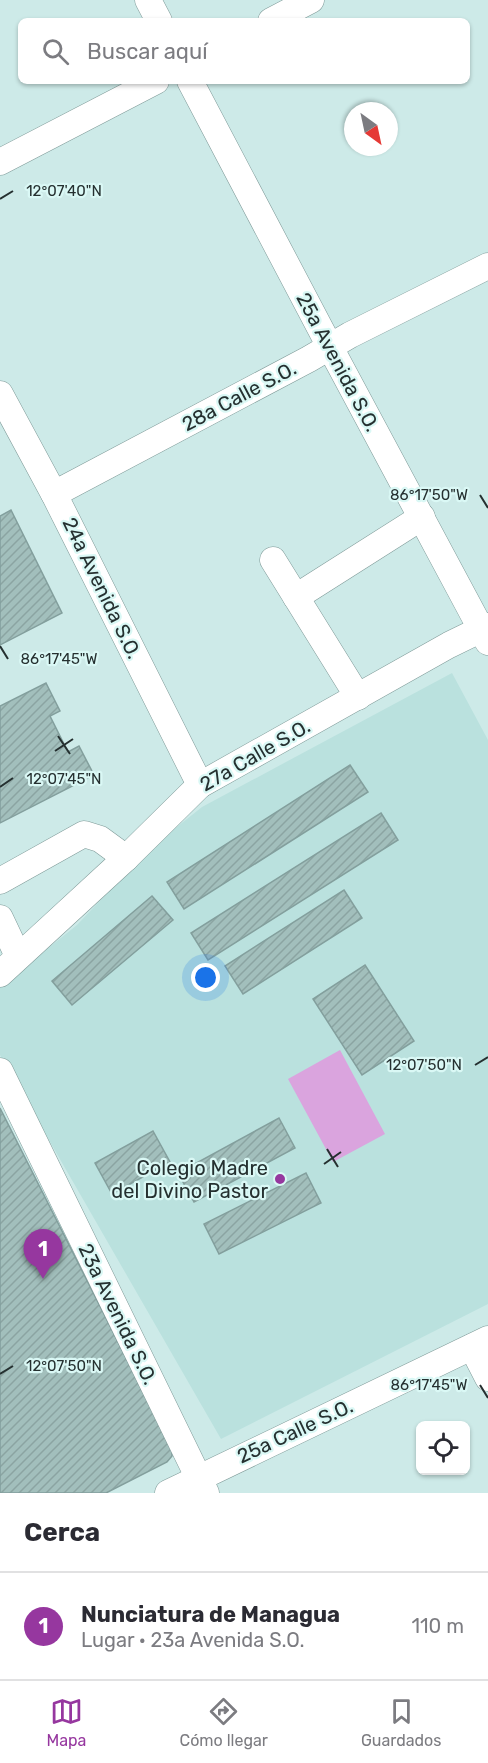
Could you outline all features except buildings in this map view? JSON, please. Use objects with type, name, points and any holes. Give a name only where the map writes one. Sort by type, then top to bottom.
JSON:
[{"type":"street","points":[[148,0],[157,18]]},
{"type":"street","points":[[278,18],[311,0]]},
{"type":"street","points":[[0,162],[150,84]]},
{"type":"street","name":"25a Avenida S.O.","points":[[192,84],[330,347],[486,632]]},
{"type":"street","name":"28a Calle S.O.","points":[[54,494],[488,266]]},
{"type":"street","name":"24a Avenida S.O.","points":[[0,394],[54,494],[200,785]]},
{"type":"street","points":[[296,597],[422,517]]},
{"type":"street","points":[[273,560],[358,697]]},
{"type":"street","name":"27a Calle S.O.","points":[[0,974],[126,858],[200,785],[358,697],[486,632]]},
{"type":"street","points":[[0,881],[84,834],[100,838],[126,858]]},
{"type":"street","points":[[0,918],[18,956]]},
{"type":"street","name":"23a Avenida S.O.","points":[[0,1071],[202,1485]]},
{"type":"street","points":[[480,1343],[488,1378]]},
{"type":"street","name":"25a Calle S.O.","points":[[168,1493],[202,1485],[480,1343]]},
{"type":"shaded area","name":"Colegio Madre del Divino Pastor","points":[[452,673],[488,740],[488,1304],[221,1439],[0,1055],[0,987],[77,925],[148,850],[202,807]]},
{"type":"shaded area","points":[[340,1050],[385,1134],[333,1162],[288,1079]]},
{"type":"place","name":"Colegio Madre del Divino Pastor","points":[[280,1179]]},
{"type":"place","name":"Nunciatura de Managua","points":[[43,1279]]}]
